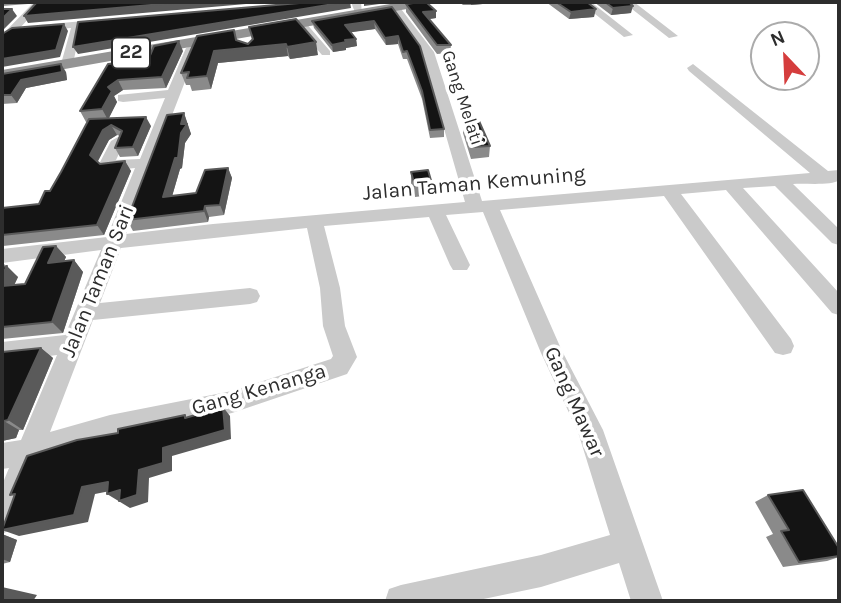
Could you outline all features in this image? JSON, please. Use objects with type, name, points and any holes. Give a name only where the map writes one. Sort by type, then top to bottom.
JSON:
[{"type":"highway","name":"22","points":[[2,75],[194,43],[244,38],[358,7],[424,2]]},
{"type":"street","points":[[2,41],[29,9],[39,2]]},
{"type":"street","points":[[585,2],[628,35]]},
{"type":"street","points":[[628,2],[673,36]]},
{"type":"street","name":"Gang Melati","points":[[387,6],[428,52],[483,208]]},
{"type":"street","points":[[15,10],[29,9]]},
{"type":"street","points":[[11,30],[122,20]]},
{"type":"street","points":[[90,38],[96,23]]},
{"type":"street","points":[[300,24],[326,53]]},
{"type":"street","points":[[67,64],[75,30]]},
{"type":"street","name":"Jalan Taman Sari","points":[[2,519],[194,43]]},
{"type":"street","points":[[693,68],[832,176],[839,189]]},
{"type":"street","points":[[123,98],[172,94]]},
{"type":"street","points":[[118,141],[106,166],[146,163]]},
{"type":"street","name":"Jalan Taman Kemuning","points":[[2,256],[314,221],[832,176]]},
{"type":"street","points":[[780,181],[839,239]]},
{"type":"street","points":[[731,185],[839,307]]},
{"type":"street","points":[[669,190],[783,346]]},
{"type":"street","name":"Gang Mawar","points":[[483,208],[590,430],[648,601]]},
{"type":"street","points":[[436,212],[460,265]]},
{"type":"street","name":"Gang Kenanga","points":[[2,456],[110,426],[232,402],[339,367],[345,357],[334,326],[330,288],[314,221]]},
{"type":"street","points":[[83,313],[250,296]]},
{"type":"street","points":[[2,352],[71,344]]},
{"type":"street","points":[[401,601],[541,571],[628,545]]},
{"type":"building","points":[[37,2],[186,2],[24,16]]},
{"type":"building","points":[[311,2],[346,2],[73,47],[78,22]]},
{"type":"building","points":[[426,2],[436,11],[423,12],[451,45],[437,45],[406,4]]},
{"type":"building","points":[[556,2],[587,2],[596,9],[571,12]]},
{"type":"building","points":[[605,2],[629,2],[633,6],[613,8]]},
{"type":"building","points":[[392,7],[420,46],[444,129],[430,130],[422,91],[407,51],[403,52],[398,36],[385,38],[374,21],[345,25],[356,39],[332,45],[312,21]]},
{"type":"building","points":[[2,9],[12,9],[2,19]]},
{"type":"building","points":[[296,19],[316,42],[287,47],[286,44],[214,51],[207,76],[187,78],[189,72],[181,73],[197,36],[234,30],[236,40],[248,44],[253,39],[249,27]]},
{"type":"building","points":[[64,24],[56,50],[2,59],[2,34],[12,28]]},
{"type":"building","points":[[179,41],[162,77],[118,80],[108,87],[112,91],[102,109],[80,111],[108,64],[148,60],[154,46]]},
{"type":"building","points":[[61,64],[62,72],[21,80],[11,95],[2,95],[2,74]]},
{"type":"building","points":[[184,113],[181,124],[187,124],[181,133],[178,158],[175,158],[163,197],[196,193],[205,170],[228,168],[220,205],[205,206],[204,211],[127,220],[167,115]]},
{"type":"building","points":[[146,117],[133,147],[115,148],[122,131],[111,125],[103,130],[90,155],[100,164],[125,161],[97,225],[2,235],[2,208],[39,204],[45,191],[50,191],[89,119]]},
{"type":"building","points":[[479,121],[490,146],[472,147],[464,122]]},
{"type":"building","points":[[428,170],[432,184],[415,186],[411,172]]},
{"type":"building","points":[[56,246],[48,263],[74,260],[52,322],[2,327],[2,286],[25,284],[43,247]]},
{"type":"building","points":[[41,348],[8,420],[4,421],[2,427],[2,352]]},
{"type":"building","points":[[223,407],[225,430],[163,448],[163,463],[139,470],[137,495],[119,501],[120,490],[107,494],[108,482],[82,487],[74,515],[2,530],[15,494],[10,495],[27,456],[77,440],[118,433],[118,429],[185,415],[185,418]]},
{"type":"building","points":[[803,490],[839,548],[839,556],[799,562],[781,531],[789,530],[768,495]]}]
